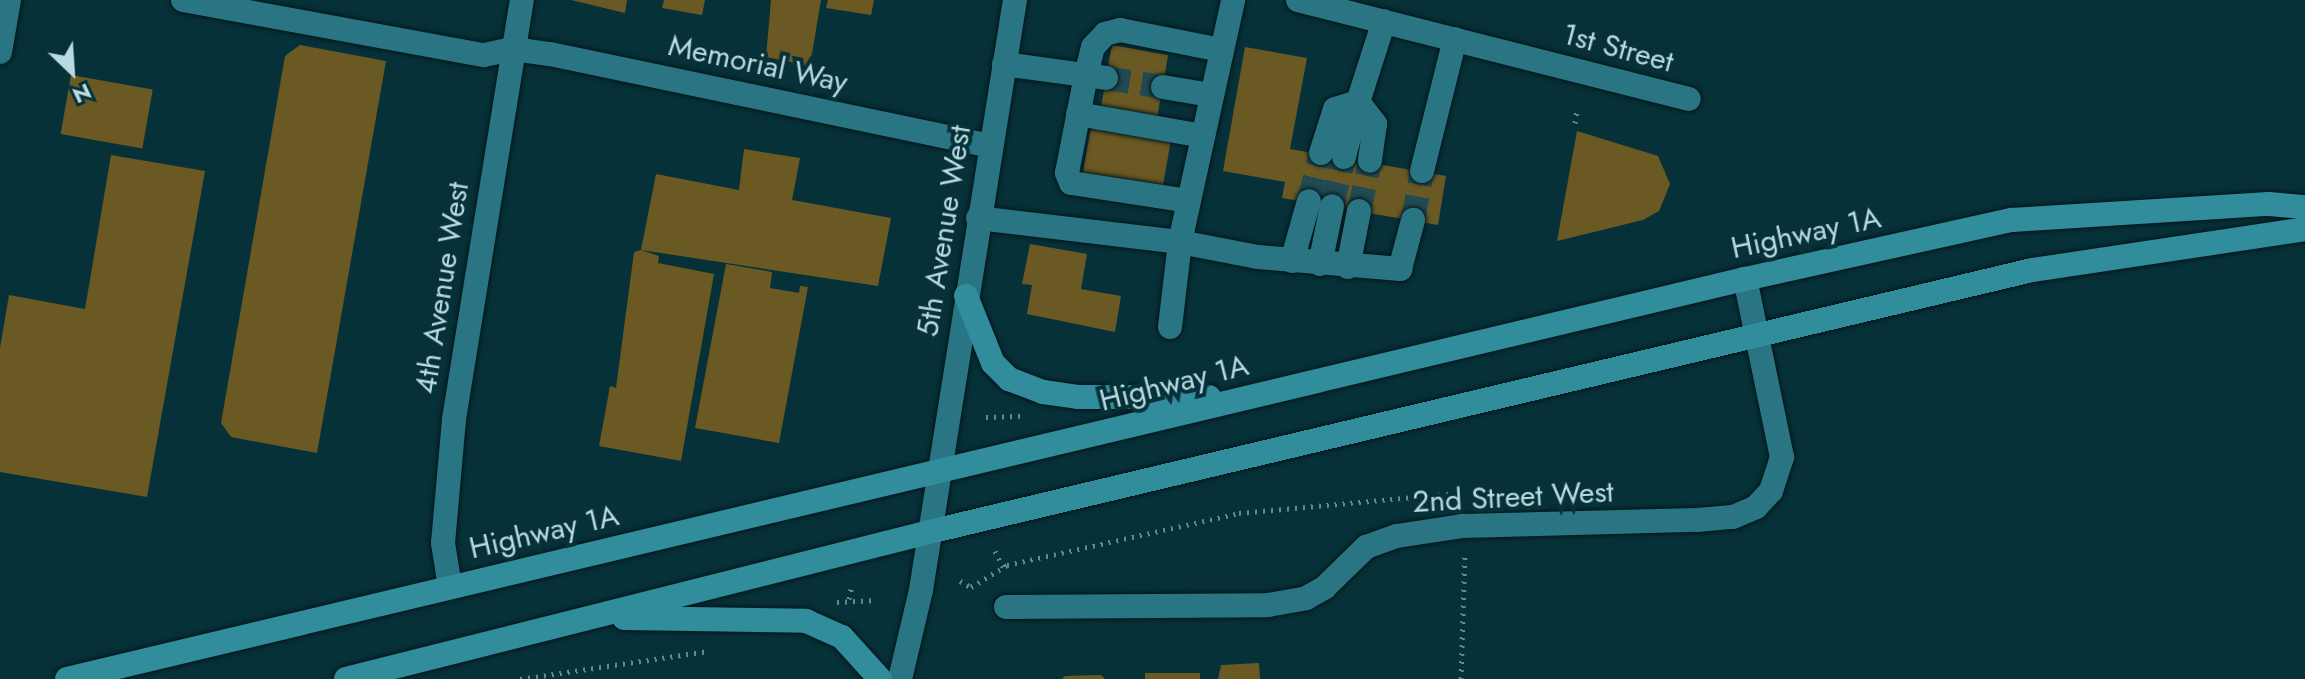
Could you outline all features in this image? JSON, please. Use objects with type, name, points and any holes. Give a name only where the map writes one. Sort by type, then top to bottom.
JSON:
[{"type":"main road","name":"Highway 1A","points":[[67,679],[1745,279],[2012,220],[2269,204],[2305,207]]},
{"type":"main road","points":[[346,679],[929,532],[1757,339],[2032,270],[2305,229]]},
{"type":"main road","points":[[966,296],[993,363],[1009,379],[1043,392],[1247,397]]},
{"type":"main road","points":[[585,619],[806,621],[842,637],[880,679]]},
{"type":"street","points":[[0,52],[9,0]]},
{"type":"street","name":"Memorial Way","points":[[183,0],[484,55],[513,49],[989,146]]},
{"type":"street","name":"4th Avenue West","points":[[450,587],[443,543],[454,419],[522,0]]},
{"type":"street","name":"5th Avenue West","points":[[900,679],[929,532],[1015,0]]},
{"type":"street","points":[[1170,327],[1180,242],[1233,0]]},
{"type":"street","name":"1st Street","points":[[1298,0],[1689,99]]},
{"type":"street","points":[[1358,102],[1384,21]]},
{"type":"street","points":[[1189,201],[1071,183],[1067,173],[1078,114],[1096,77],[1093,47],[1105,34],[1120,30],[1221,50]]},
{"type":"street","points":[[1422,171],[1455,39]]},
{"type":"street","points":[[1004,64],[1096,77]]},
{"type":"street","points":[[1163,87],[1211,95]]},
{"type":"street","points":[[1332,155],[1335,109],[1358,102]]},
{"type":"street","points":[[1358,102],[1375,124],[1370,161]]},
{"type":"street","points":[[1078,114],[1203,136]]},
{"type":"street","points":[[1292,261],[1321,204],[1320,264]]},
{"type":"street","points":[[1348,267],[1359,211]]},
{"type":"street","points":[[978,218],[1180,242],[1292,261],[1400,269],[1413,220]]},
{"type":"street","name":"2nd Street West","points":[[1006,607],[1268,605],[1324,588],[1349,558],[1397,536],[1463,526],[1733,517],[1756,507],[1771,491],[1782,457],[1745,279]]},
{"type":"path","points":[[1575,123],[1577,110]]},
{"type":"path","points":[[986,417],[1028,416]]},
{"type":"path","points":[[960,581],[971,587],[1003,567],[1239,513],[1458,493],[1460,506]]},
{"type":"path","points":[[1461,679],[1465,548]]},
{"type":"path","points":[[995,551],[1003,567]]},
{"type":"path","points":[[849,599],[852,585]]},
{"type":"path","points":[[822,606],[849,599],[877,600]]},
{"type":"path","points":[[520,679],[641,658],[726,651]]},
{"type":"building","points":[[571,0],[627,0],[625,13]]},
{"type":"building","points":[[664,0],[705,0],[702,15],[662,8]]},
{"type":"building","points":[[771,0],[821,0],[810,66],[766,57]]},
{"type":"building","points":[[828,0],[874,0],[871,15],[826,8]]},
{"type":"building","points":[[300,45],[386,61],[317,453],[231,437],[221,423],[285,56]]},
{"type":"building","points":[[1112,45],[1168,55],[1157,117],[1101,107]]},
{"type":"building","points":[[1245,47],[1307,58],[1290,149],[1446,176],[1438,225],[1282,198],[1285,182],[1223,171]]},
{"type":"building","points":[[71,75],[153,89],[142,149],[61,134]]},
{"type":"building","points":[[1091,127],[1171,141],[1162,188],[1083,174]]},
{"type":"building","points":[[1577,131],[1658,156],[1670,184],[1659,211],[1643,220],[1557,241]]},
{"type":"building","points":[[744,149],[800,158],[792,200],[891,218],[878,286],[641,250],[656,174],[739,190]]},
{"type":"building","points":[[111,155],[205,171],[147,497],[0,472],[0,348],[9,295],[85,309]]},
{"type":"building","points":[[1030,244],[1087,254],[1081,289],[1121,296],[1115,332],[1027,314],[1032,285],[1022,284]]},
{"type":"building","points":[[641,250],[659,256],[658,263],[714,274],[681,461],[599,446],[610,386],[616,388],[634,252]]},
{"type":"building","points":[[726,264],[772,272],[770,288],[799,293],[800,286],[808,287],[779,443],[695,428]]},
{"type":"building","points":[[1259,663],[1260,679],[1218,679],[1221,665]]},
{"type":"building","points":[[1145,673],[1200,673],[1200,679],[1145,679]]},
{"type":"building","points":[[1101,675],[1105,679],[1062,679],[1065,676]]},
{"type":"tunnel","points":[[1106,78],[1163,87]]},
{"type":"tunnel","points":[[1309,201],[1321,153]]},
{"type":"tunnel","points":[[1332,206],[1344,157]]},
{"type":"tunnel","points":[[1359,211],[1370,161]]},
{"type":"tunnel","points":[[1413,220],[1422,171]]}]
